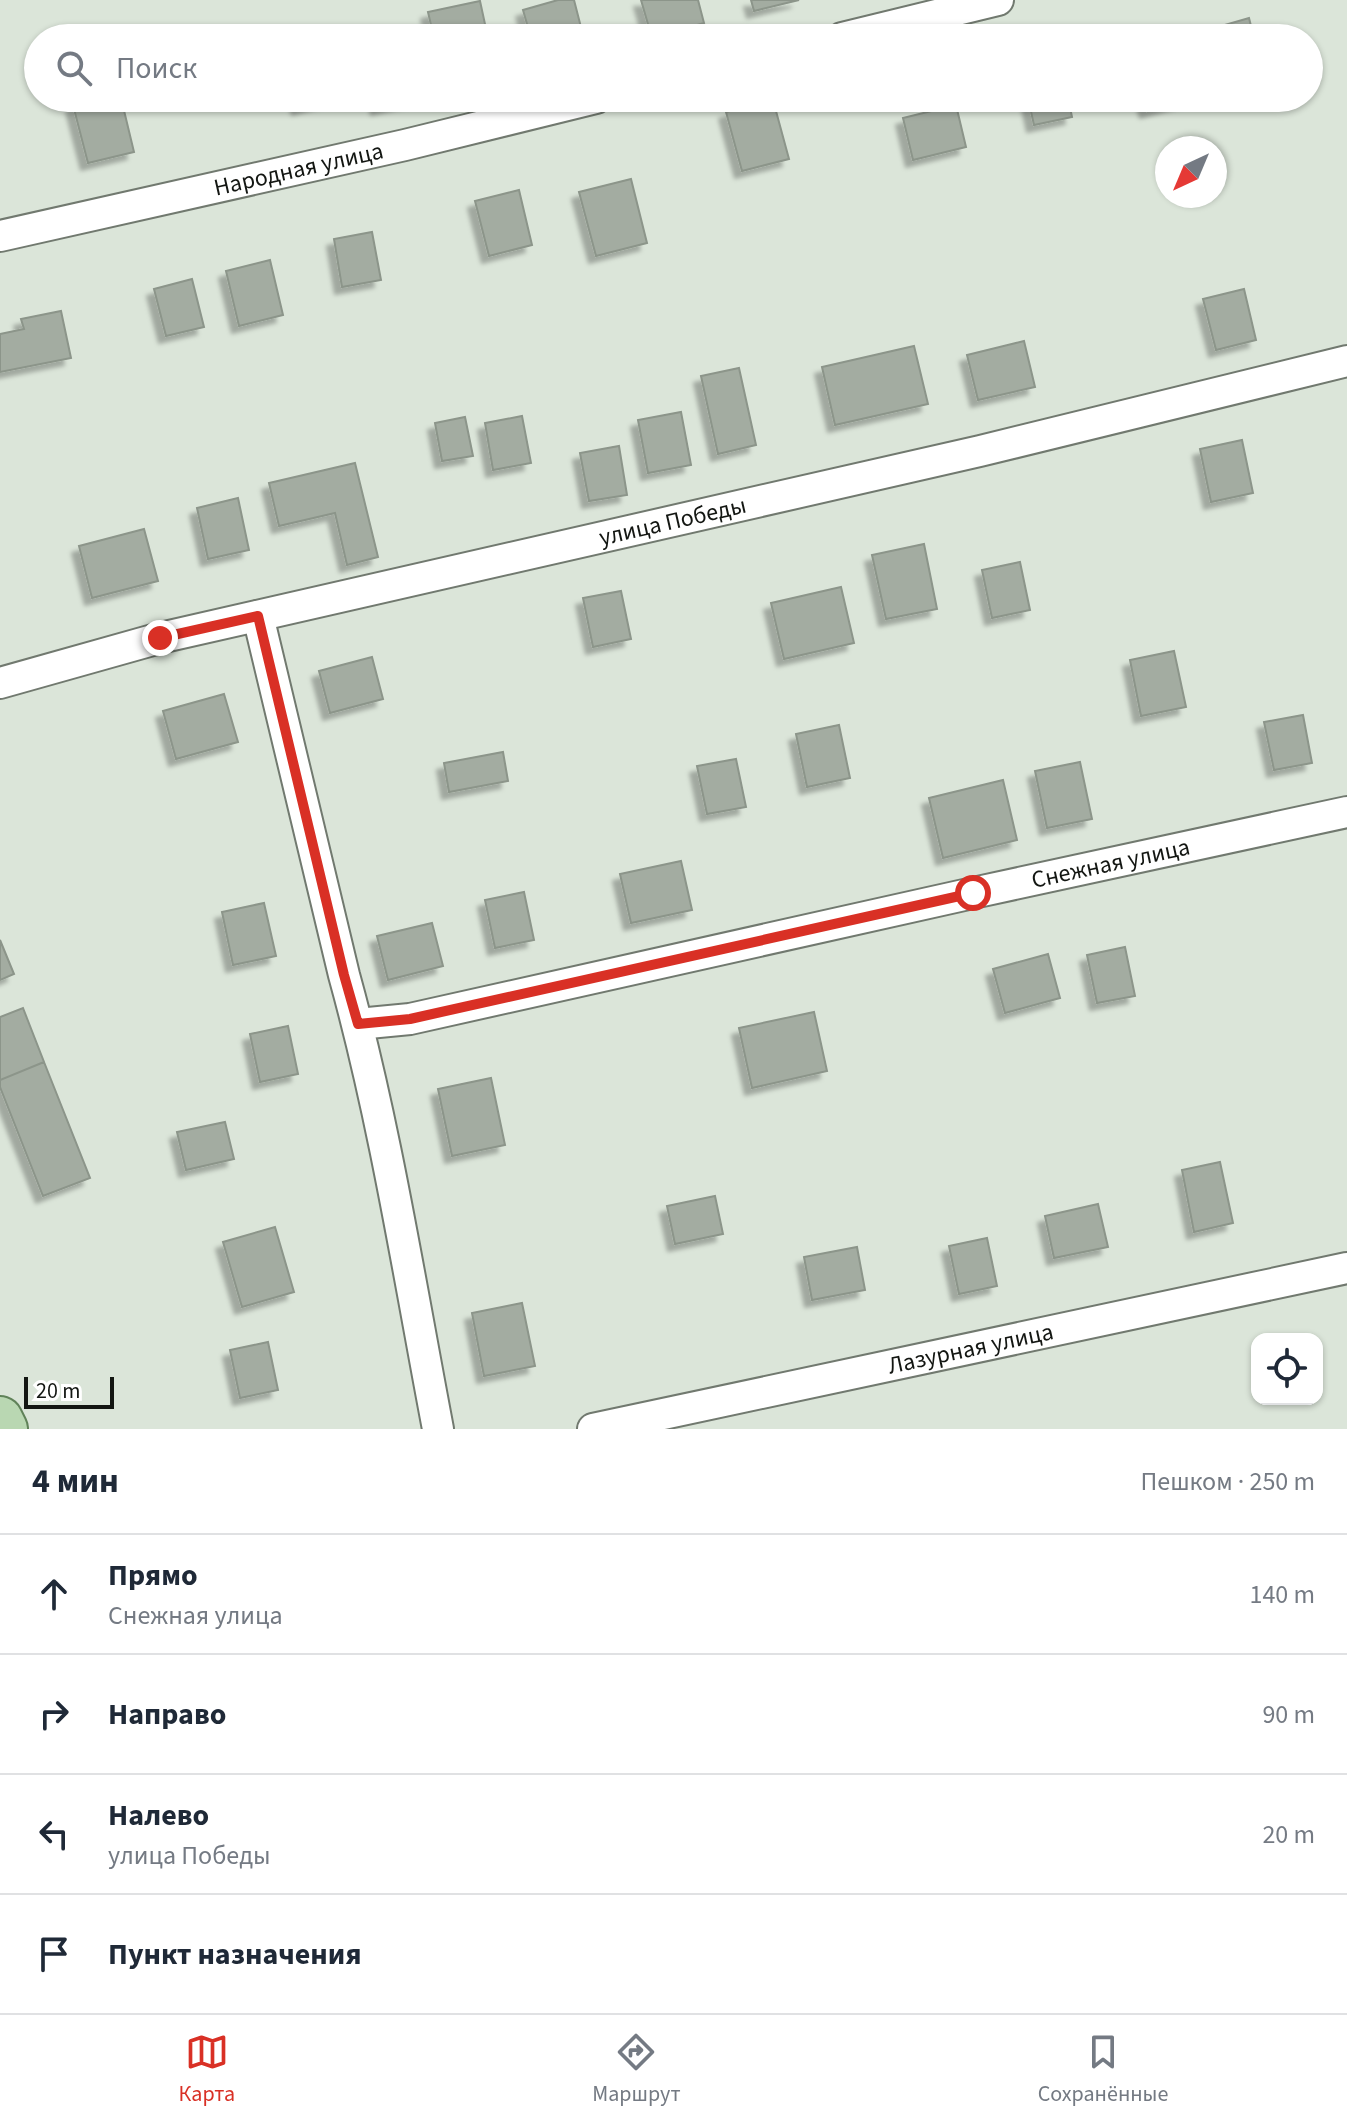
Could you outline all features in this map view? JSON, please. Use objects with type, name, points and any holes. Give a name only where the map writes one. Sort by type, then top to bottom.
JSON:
[{"type":"main road","points":[[0,1419],[5,1429]]},
{"type":"street","points":[[899,24],[998,0]]},
{"type":"street","name":"Народная улица","points":[[0,236],[539,112]]},
{"type":"street","name":"улица Победы","points":[[0,683],[160,638],[980,451],[1347,361]]},
{"type":"street","points":[[258,616],[358,1024],[438,1429]]},
{"type":"street","name":"Снежная улица","points":[[358,1024],[410,1019],[1347,812]]},
{"type":"street","name":"Лазурная улица","points":[[593,1429],[1347,1268]]},
{"type":"building","points":[[558,0],[574,0],[580,24],[527,24],[523,10]]},
{"type":"building","points":[[641,0],[698,0],[704,23],[701,24],[648,24]]},
{"type":"building","points":[[751,0],[799,0],[754,11]]},
{"type":"building","points":[[480,1],[485,24],[431,24],[428,12]]},
{"type":"building","points":[[1249,18],[1250,24],[1228,24]]},
{"type":"building","points":[[75,112],[124,112],[134,152],[88,163]]},
{"type":"building","points":[[726,112],[776,112],[789,159],[742,171]]},
{"type":"building","points":[[927,112],[958,112],[966,147],[913,160],[903,118]]},
{"type":"building","points":[[1031,112],[1071,112],[1072,117],[1034,125]]},
{"type":"building","points":[[631,179],[647,243],[596,256],[579,192]]},
{"type":"building","points":[[519,190],[532,245],[489,256],[475,201]]},
{"type":"building","points":[[372,232],[381,280],[342,287],[334,239]]},
{"type":"building","points":[[270,260],[283,315],[239,326],[226,271]]},
{"type":"building","points":[[192,279],[204,327],[166,336],[154,289]]},
{"type":"building","points":[[1244,289],[1256,340],[1216,350],[1203,299]]},
{"type":"building","points":[[61,311],[71,358],[0,372],[0,334],[24,329],[21,319]]},
{"type":"building","points":[[1024,341],[1035,387],[978,400],[967,355]]},
{"type":"building","points":[[914,346],[928,404],[835,425],[822,367]]},
{"type":"building","points":[[739,368],[756,445],[718,454],[701,376]]},
{"type":"building","points":[[681,412],[691,465],[648,473],[638,420]]},
{"type":"building","points":[[522,416],[531,463],[493,470],[485,423]]},
{"type":"building","points":[[465,417],[473,456],[442,461],[435,423]]},
{"type":"building","points":[[1242,440],[1253,493],[1211,502],[1200,449]]},
{"type":"building","points":[[619,446],[627,495],[589,501],[580,453]]},
{"type":"building","points":[[355,463],[378,557],[347,565],[335,513],[279,526],[269,483]]},
{"type":"building","points":[[238,498],[249,550],[208,559],[197,508]]},
{"type":"building","points":[[144,529],[158,581],[92,598],[79,546]]},
{"type":"building","points":[[924,544],[937,609],[886,619],[872,555]]},
{"type":"building","points":[[1020,562],[1030,610],[992,618],[982,570]]},
{"type":"building","points":[[841,587],[854,643],[784,659],[771,603]]},
{"type":"building","points":[[621,591],[631,639],[593,647],[583,598]]},
{"type":"building","points":[[1174,651],[1186,707],[1141,716],[1130,660]]},
{"type":"building","points":[[372,657],[383,699],[330,713],[319,671]]},
{"type":"building","points":[[224,694],[238,742],[176,759],[163,711]]},
{"type":"building","points":[[1303,715],[1312,763],[1274,770],[1264,722]]},
{"type":"building","points":[[839,725],[850,778],[807,787],[796,734]]},
{"type":"building","points":[[503,752],[508,781],[449,792],[444,763]]},
{"type":"building","points":[[736,759],[746,807],[707,814],[697,766]]},
{"type":"building","points":[[1080,762],[1092,819],[1047,828],[1035,771]]},
{"type":"building","points":[[1003,780],[1017,840],[943,858],[929,798]]},
{"type":"building","points":[[681,861],[692,910],[631,923],[620,874]]},
{"type":"building","points":[[524,892],[534,940],[495,948],[485,900]]},
{"type":"building","points":[[264,903],[276,956],[233,965],[222,912]]},
{"type":"building","points":[[432,923],[443,966],[388,980],[377,936]]},
{"type":"building","points":[[0,940],[14,974],[0,980]]},
{"type":"building","points":[[1125,947],[1135,996],[1097,1003],[1087,955]]},
{"type":"building","points":[[1048,954],[1060,998],[1005,1013],[993,969]]},
{"type":"building","points":[[23,1008],[44,1062],[0,1080],[0,1017]]},
{"type":"building","points":[[814,1012],[827,1071],[752,1088],[739,1028]]},
{"type":"building","points":[[288,1026],[298,1074],[260,1082],[250,1034]]},
{"type":"building","points":[[44,1062],[90,1178],[43,1196],[0,1087],[0,1080]]},
{"type":"building","points":[[491,1078],[505,1145],[452,1156],[438,1089]]},
{"type":"building","points":[[225,1122],[234,1159],[186,1170],[177,1132]]},
{"type":"building","points":[[1220,1162],[1233,1223],[1194,1232],[1182,1170]]},
{"type":"building","points":[[715,1196],[723,1234],[675,1244],[667,1206]]},
{"type":"building","points":[[1098,1204],[1108,1247],[1054,1258],[1045,1216]]},
{"type":"building","points":[[275,1227],[294,1292],[242,1307],[223,1242]]},
{"type":"building","points":[[987,1238],[997,1286],[959,1294],[949,1246]]},
{"type":"building","points":[[857,1247],[865,1290],[812,1300],[804,1257]]},
{"type":"building","points":[[522,1303],[535,1366],[484,1376],[472,1313]]},
{"type":"building","points":[[268,1342],[278,1390],[240,1398],[230,1350]]},
{"type":"route","points":[[160,638],[258,616],[358,1024],[410,1019],[973,893]]}]
